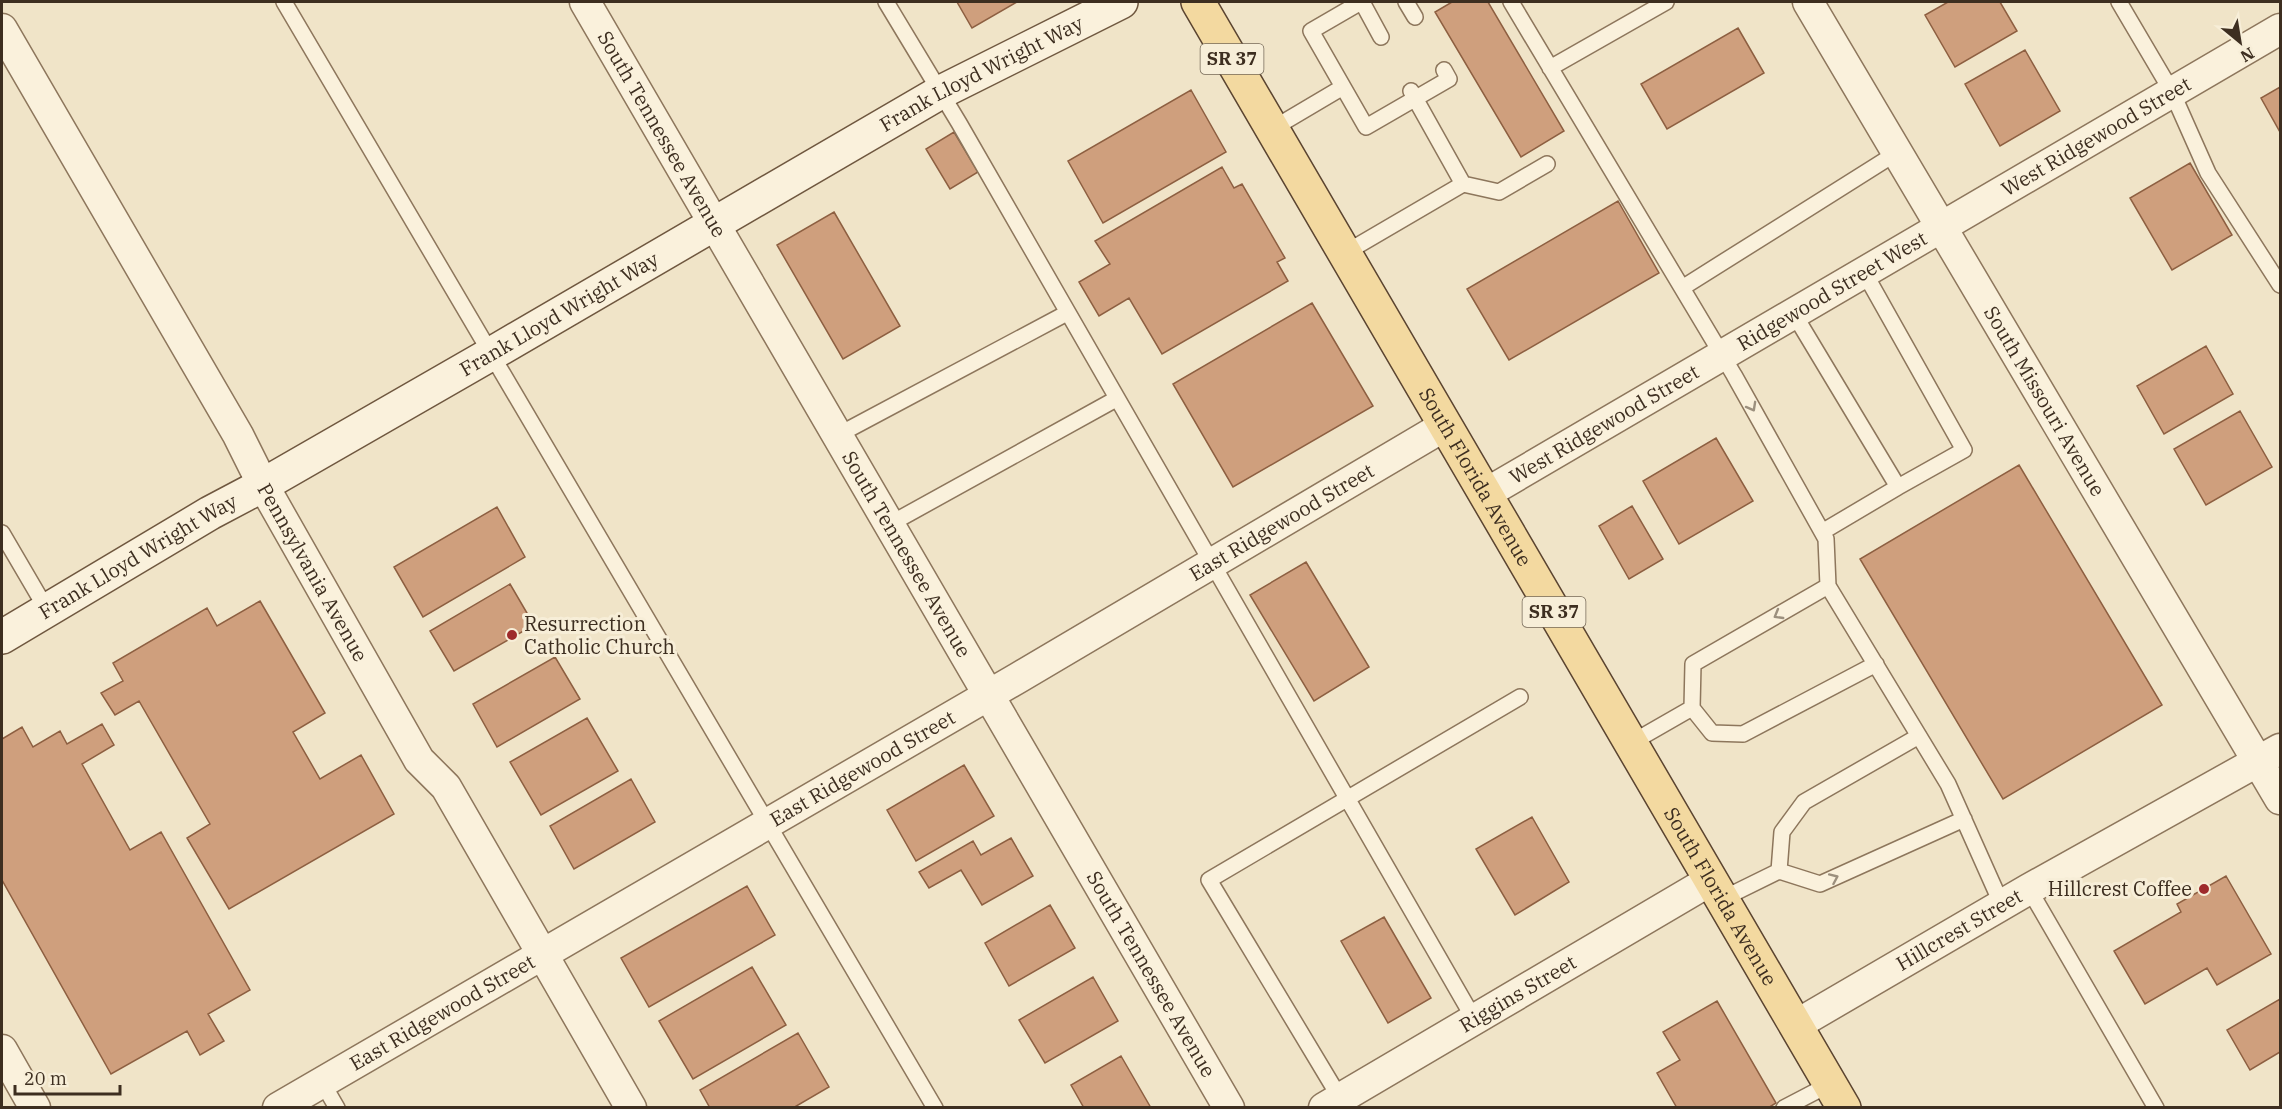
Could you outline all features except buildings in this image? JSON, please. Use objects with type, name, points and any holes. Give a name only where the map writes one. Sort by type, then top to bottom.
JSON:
[{"type":"main road","name":"South Florida Avenue","points":[[1198,2],[1837,1096]]},
{"type":"street","name":"South Tennessee Avenue","points":[[585,2],[990,693],[1229,1107]]},
{"type":"street","name":"Frank Lloyd Wright Way","points":[[2,636],[210,513],[491,354],[939,93],[1121,2]]},
{"type":"street","name":"South Missouri Avenue","points":[[1808,2],[1942,226],[2270,756],[2280,799]]},
{"type":"street","name":"Pennsylvania Avenue","points":[[2,29],[238,435],[263,485],[419,760],[446,787],[632,1107]]},
{"type":"street","name":"West Ridgewood Street","points":[[1942,226],[2280,29]]},
{"type":"street","name":"Ridgewood Street West","points":[[1723,357],[1942,226]]},
{"type":"street","name":"West Ridgewood Street","points":[[1485,494],[1723,357]]},
{"type":"street","name":"East Ridgewood Street","points":[[278,1107],[330,1095],[542,955],[1211,565],[1446,425]]},
{"type":"street","name":"Hillcrest Street","points":[[1796,1025],[2002,905],[2270,756]]},
{"type":"street","name":"Riggins Street","points":[[1332,1103],[1474,1019],[1716,889]]},
{"type":"street","points":[[2,1050],[35,1107]]},
{"type":"lane","points":[[284,2],[935,1107]]},
{"type":"lane","points":[[886,2],[959,123],[1474,1019]]},
{"type":"lane","points":[[1381,37],[1362,2],[1311,31],[1366,127],[1413,95],[1449,79],[1444,70]]},
{"type":"lane","points":[[1406,2],[1415,17]]},
{"type":"lane","points":[[1510,2],[1723,357],[1826,539],[1828,586],[1948,784],[2002,905]]},
{"type":"lane","points":[[1550,68],[1666,2]]},
{"type":"lane","points":[[2119,2],[2172,92],[2208,173],[2280,285]]},
{"type":"lane","points":[[1272,129],[1343,87]]},
{"type":"lane","points":[[1413,95],[1463,184]]},
{"type":"lane","points":[[1682,288],[1898,152]]},
{"type":"lane","points":[[1345,253],[1463,184],[1499,192],[1547,164]]},
{"type":"lane","points":[[1822,532],[1964,450],[1864,272]]},
{"type":"lane","points":[[838,435],[1067,314]]},
{"type":"lane","points":[[1794,314],[1898,488]]},
{"type":"lane","points":[[891,524],[1116,399]]},
{"type":"lane","points":[[2,533],[46,610]]},
{"type":"lane","points":[[1828,586],[1693,664],[1692,708],[1712,732],[1743,734],[1876,664]]},
{"type":"lane","points":[[1332,1103],[1209,880],[1520,697]]},
{"type":"lane","points":[[1631,743],[1692,708]]},
{"type":"lane","points":[[1779,871],[1782,832],[1804,802],[1919,736]]},
{"type":"lane","points":[[1716,889],[1779,871],[1820,884],[1964,819]]},
{"type":"lane","points":[[2029,890],[2156,1107]]},
{"type":"lane","points":[[1784,1107],[1837,1096]]},
{"type":"place","name":"Resurrection Catholic Church","points":[[512,635]]},
{"type":"place","name":"Hillcrest Coffee","points":[[2204,889]]}]
